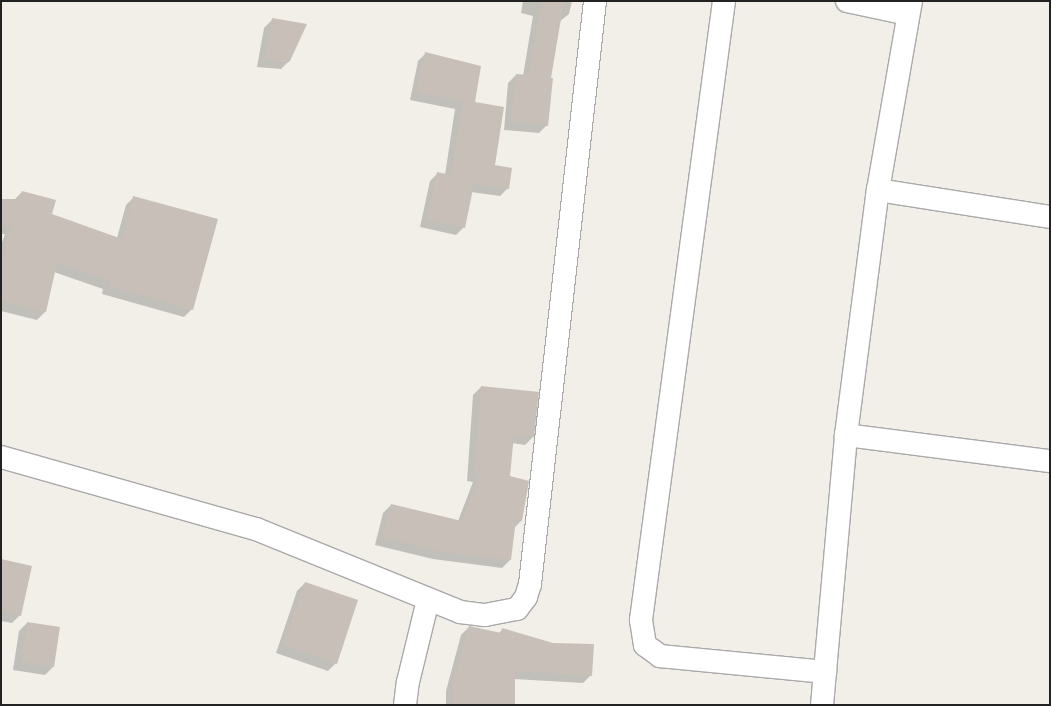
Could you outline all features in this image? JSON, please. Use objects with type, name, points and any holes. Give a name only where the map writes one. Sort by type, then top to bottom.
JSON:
[{"type":"street","points":[[1,457],[256,529],[460,612],[485,615],[502,614],[517,609],[526,597],[530,584],[595,1]]},
{"type":"street","points":[[724,1],[641,620],[645,645],[660,656],[725,660],[825,672]]},
{"type":"street","points":[[822,705],[846,435],[878,190],[910,7],[846,1]]},
{"type":"street","points":[[878,190],[1050,217]]},
{"type":"street","points":[[846,435],[1050,461]]},
{"type":"street","points":[[405,705],[408,682],[428,600]]},
{"type":"building","points":[[541,1],[564,1],[551,78],[553,78],[548,126],[511,122],[516,74],[529,75]]},
{"type":"building","points":[[272,18],[307,24],[290,61],[287,63],[265,59]]},
{"type":"building","points":[[425,52],[481,66],[475,102],[504,107],[495,165],[512,168],[509,189],[474,184],[465,228],[427,220],[437,172],[451,175],[463,102],[417,92]]},
{"type":"building","points":[[22,191],[56,200],[52,214],[122,239],[133,196],[218,219],[193,310],[109,286],[110,281],[57,263],[46,312],[1,301],[1,258],[12,226],[1,226],[1,199],[20,199]]},
{"type":"building","points":[[481,386],[539,392],[534,437],[514,435],[510,476],[529,481],[522,521],[516,519],[511,560],[442,552],[383,538],[391,504],[462,521],[480,474],[474,474]]},
{"type":"building","points":[[1,559],[32,566],[21,616],[1,611]]},
{"type":"building","points":[[305,582],[358,600],[337,664],[283,645]]},
{"type":"building","points":[[27,622],[60,627],[54,667],[21,662]]},
{"type":"building","points":[[469,626],[501,633],[502,628],[553,643],[594,644],[592,676],[515,671],[515,705],[453,705],[453,682]]}]
